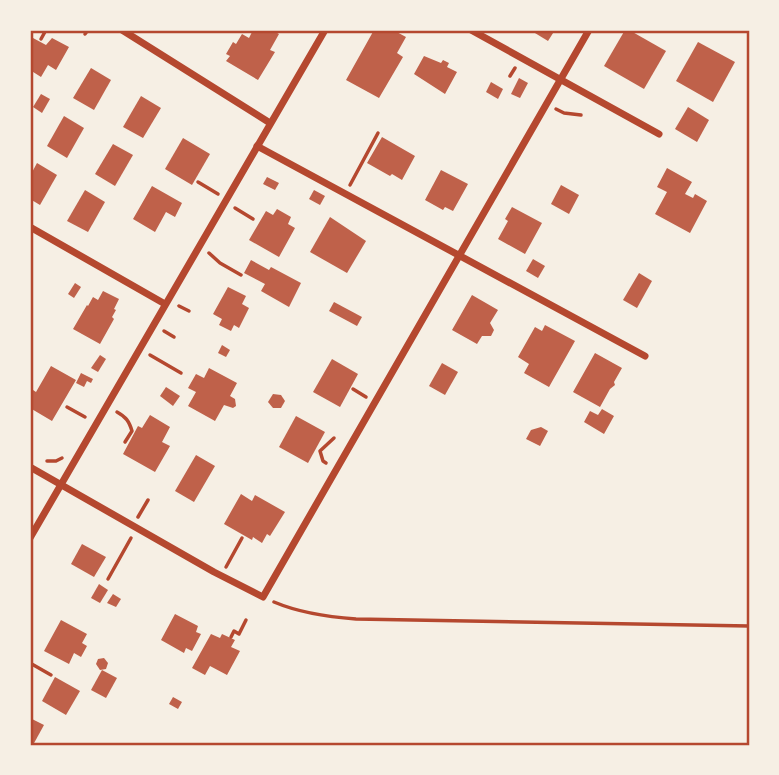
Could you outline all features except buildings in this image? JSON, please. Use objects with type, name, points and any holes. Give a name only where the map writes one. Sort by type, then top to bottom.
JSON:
[{"type":"street","points":[[122,30],[270,123]]},
{"type":"street","points":[[30,538],[325,30]]},
{"type":"street","points":[[471,30],[659,134]]},
{"type":"street","points":[[33,469],[263,597],[589,30]]},
{"type":"street","points":[[257,146],[645,356]]},
{"type":"street","points":[[30,227],[165,304]]},
{"type":"path","points":[[41,39],[46,30]]},
{"type":"path","points":[[545,103],[564,113],[581,115]]},
{"type":"path","points":[[345,192],[378,133]]},
{"type":"path","points":[[198,182],[253,219]]},
{"type":"path","points":[[198,247],[241,275]]},
{"type":"path","points":[[139,349],[181,373]]},
{"type":"path","points":[[106,405],[127,418],[131,431],[125,442]]},
{"type":"path","points":[[67,407],[96,423]]},
{"type":"path","points":[[334,438],[320,451],[323,461],[337,469]]},
{"type":"path","points":[[33,469],[42,459],[56,461],[65,454]]},
{"type":"path","points":[[108,579],[148,500]]},
{"type":"path","points":[[221,576],[242,538]]},
{"type":"path","points":[[263,597],[303,612],[330,618],[749,626]]},
{"type":"path","points":[[231,637],[234,631],[239,634],[246,620]]},
{"type":"path","points":[[30,663],[51,675]]}]
